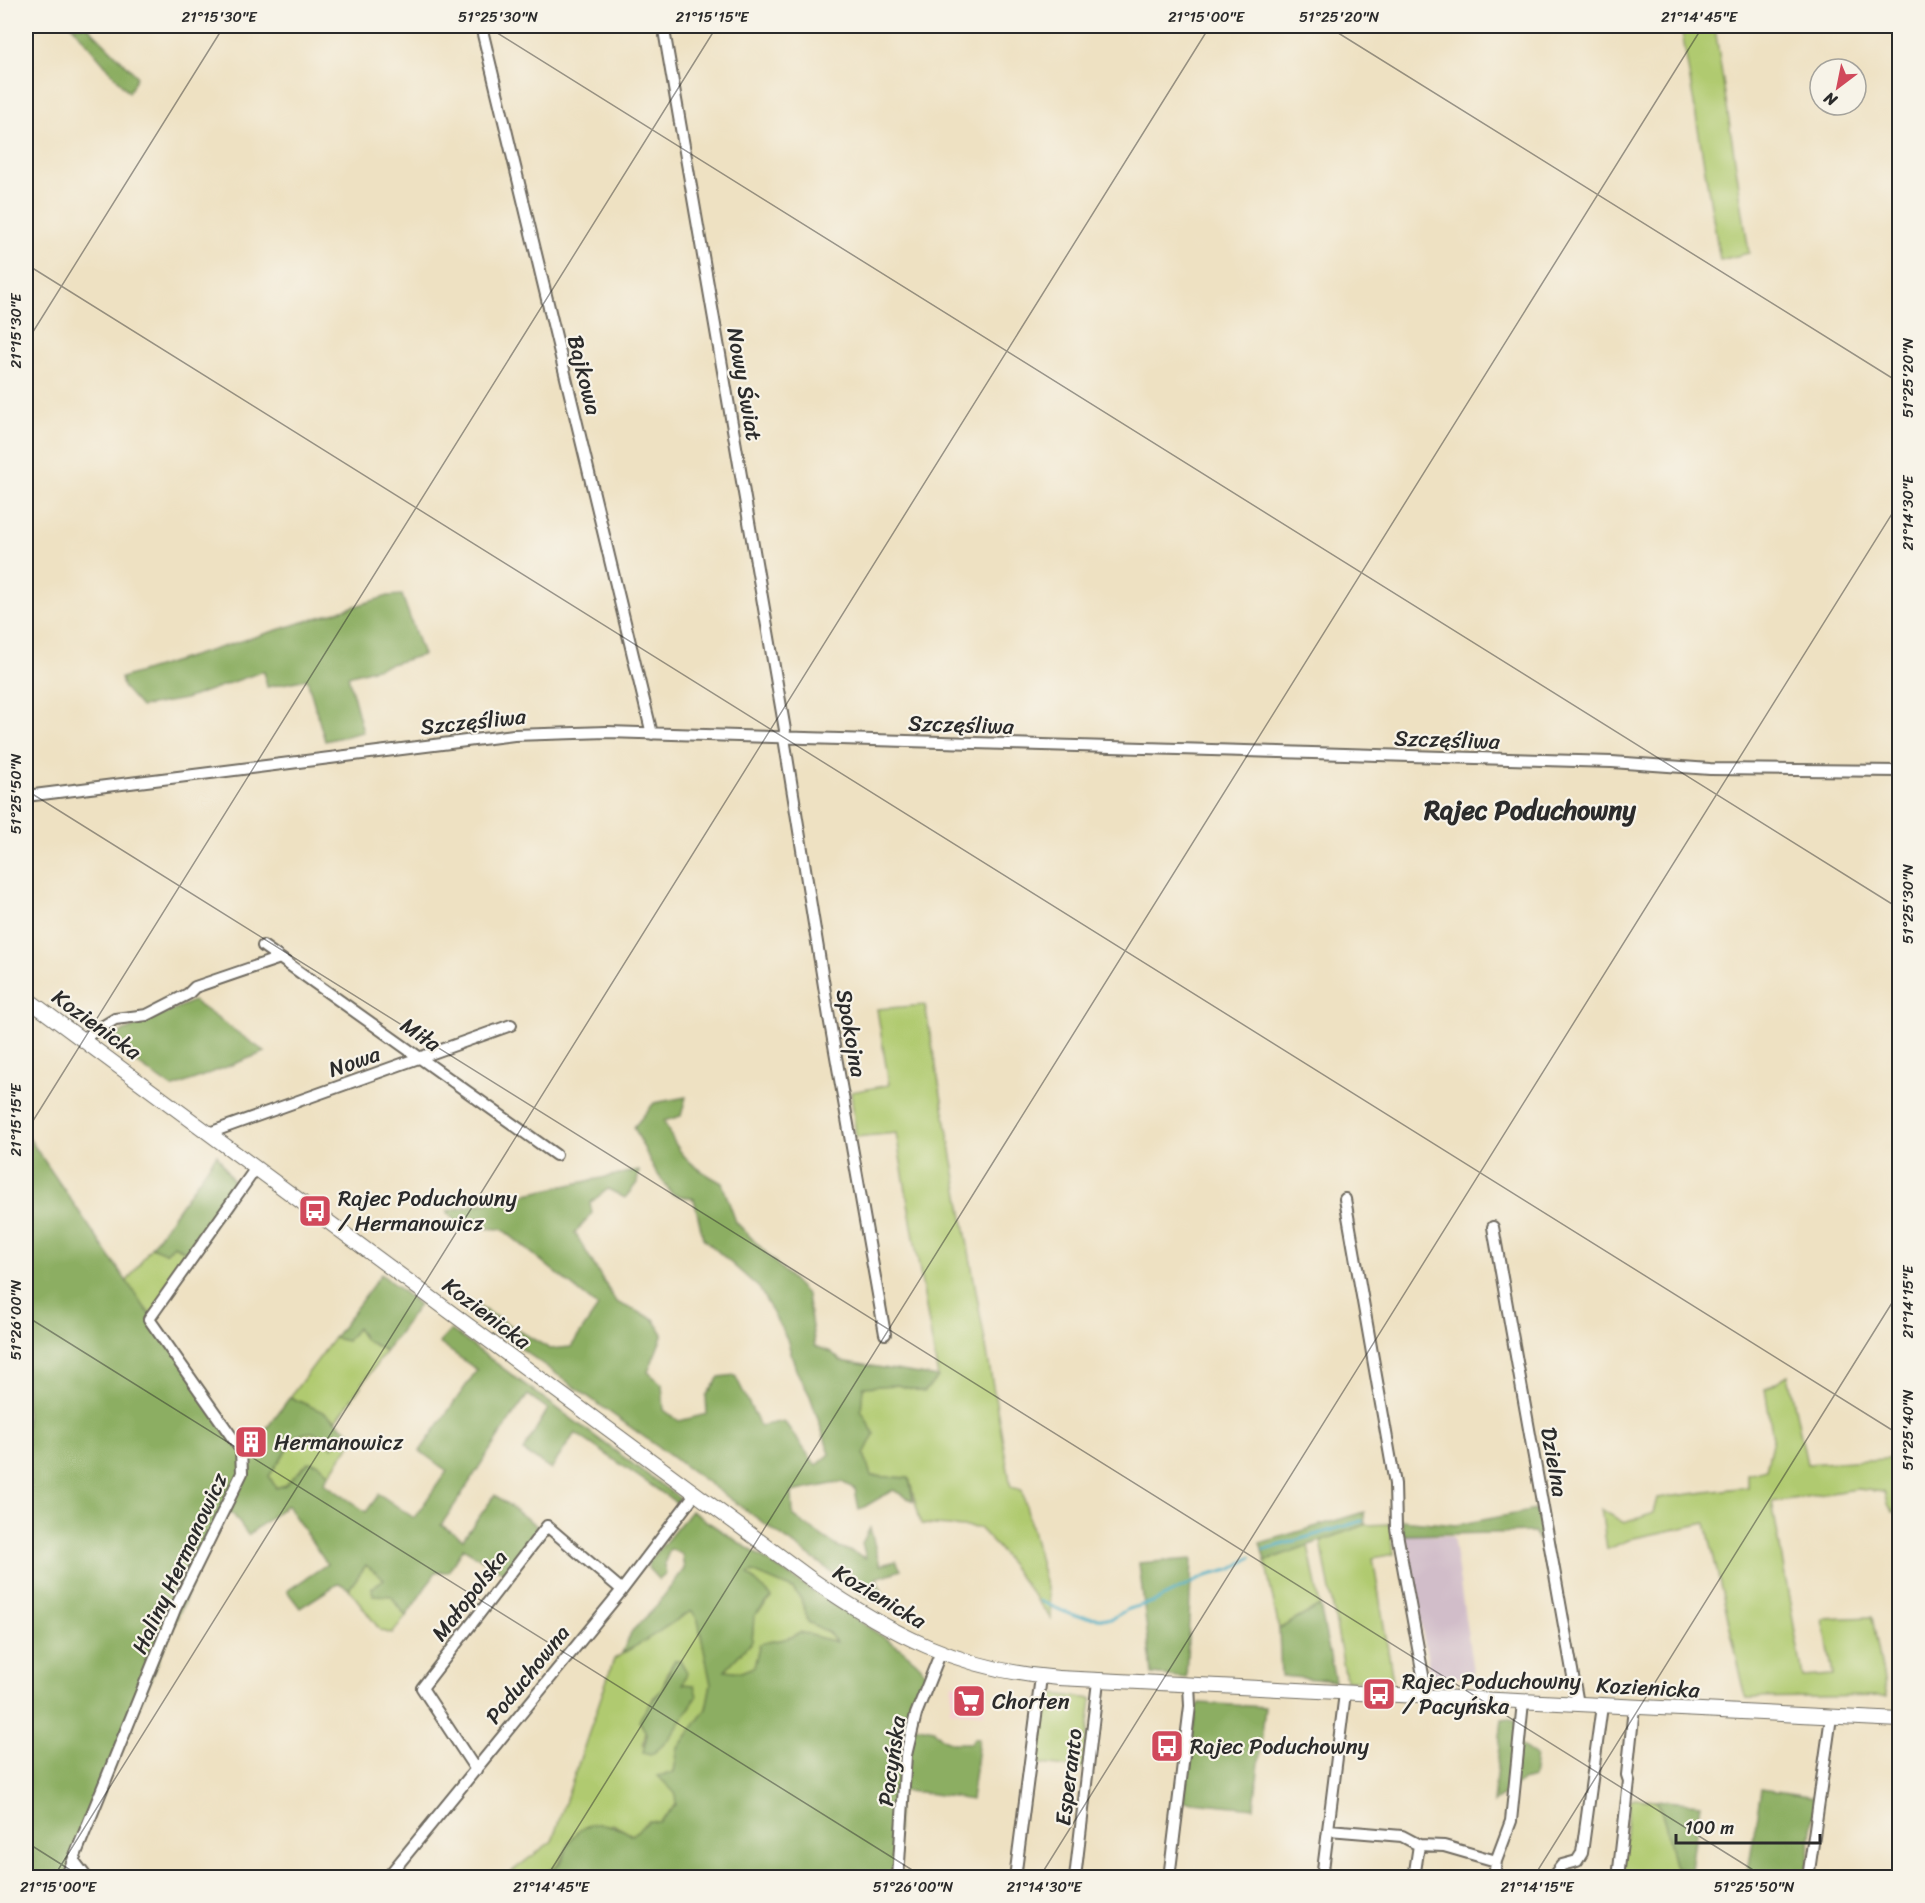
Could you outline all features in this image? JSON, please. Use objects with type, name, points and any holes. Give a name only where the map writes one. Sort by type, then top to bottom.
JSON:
[{"type":"main road","name":"Kozienicka","points":[[26,998],[846,1604],[900,1636],[940,1654],[987,1667],[1041,1677],[1098,1681],[1899,1720]]},
{"type":"street","name":"Bajkowa","points":[[481,26],[652,734]]},
{"type":"street","name":"Nowy Świat","points":[[665,36],[783,718],[784,738]]},
{"type":"street","name":"Szczęśliwa","points":[[26,796],[514,735],[652,734],[1612,762],[1710,769],[1899,771]]},
{"type":"street","name":"Spokojna","points":[[784,738],[829,1017],[885,1334]]},
{"type":"street","name":"Miła","points":[[263,946],[556,1155]]},
{"type":"street","points":[[82,1039],[115,1019],[147,1015],[188,994],[195,987],[280,958]]},
{"type":"street","name":"Nowa","points":[[209,1133],[511,1024]]},
{"type":"street","name":"Haliny Hermanowicz","points":[[66,1878],[175,1609],[242,1473],[241,1450],[149,1318],[256,1168]]},
{"type":"street","points":[[1345,1199],[1395,1484],[1396,1528],[1426,1697]]},
{"type":"street","name":"Dzielna","points":[[1493,1227],[1578,1704]]},
{"type":"street","name":"Poduchowna","points":[[387,1878],[622,1590],[695,1494]]},
{"type":"street","name":"Małopolska","points":[[476,1770],[422,1688],[547,1526],[622,1590]]},
{"type":"street","name":"Pacyńska","points":[[898,1878],[906,1755],[916,1714],[940,1654]]},
{"type":"street","points":[[1015,1878],[1041,1677]]},
{"type":"street","name":"Esperanto","points":[[1075,1878],[1098,1681]]},
{"type":"street","points":[[1169,1878],[1190,1706],[1189,1685]]},
{"type":"street","points":[[1322,1878],[1345,1693]]},
{"type":"street","points":[[1494,1878],[1496,1861],[1511,1821],[1523,1702]]},
{"type":"street","points":[[1552,1878],[1562,1865],[1577,1861],[1582,1853],[1602,1706]]},
{"type":"street","points":[[1618,1878],[1629,1781],[1627,1775],[1634,1708]]},
{"type":"street","points":[[1808,1878],[1831,1717]]},
{"type":"street","points":[[1329,1830],[1394,1835],[1419,1845],[1444,1846],[1496,1861]]},
{"type":"street","points":[[1414,1878],[1419,1845]]},
{"type":"street","points":[[74,1861],[87,1878]]},
{"type":"shaded area","points":[[1404,1535],[1453,1536],[1474,1678],[1431,1677]]},
{"type":"shaded area","points":[[952,1684],[985,1690],[984,1713],[951,1711]]},
{"type":"green space","points":[[72,26],[87,26],[137,76],[129,93]]},
{"type":"green space","points":[[1681,26],[1747,26],[1715,28],[1749,253],[1720,260]]},
{"type":"green space","points":[[402,595],[423,655],[348,676],[363,732],[325,741],[307,679],[267,687],[264,671],[185,699],[141,707],[123,687],[121,678],[388,596]]},
{"type":"green space","points":[[193,1001],[265,1052],[172,1088],[104,1040]]},
{"type":"green space","points":[[925,1005],[1011,1487],[1022,1490],[1050,1602],[1051,1619],[998,1548],[979,1528],[921,1524],[909,1478],[871,1476],[864,1454],[874,1434],[861,1410],[863,1386],[897,1385],[924,1392],[938,1377],[896,1133],[856,1137],[851,1092],[889,1085],[877,1009]]},
{"type":"green space","points":[[686,1097],[681,1116],[664,1121],[674,1143],[693,1165],[722,1183],[736,1222],[807,1295],[815,1346],[831,1352],[841,1361],[938,1377],[924,1392],[897,1385],[863,1387],[861,1410],[874,1434],[864,1454],[871,1476],[909,1478],[913,1501],[893,1490],[859,1510],[855,1489],[842,1482],[792,1492],[793,1516],[837,1546],[866,1558],[862,1543],[870,1528],[880,1565],[896,1561],[901,1570],[876,1578],[889,1607],[861,1593],[469,1311],[452,1291],[550,1349],[571,1347],[598,1307],[502,1229],[459,1227],[447,1211],[639,1170],[637,1183],[625,1198],[608,1189],[590,1203],[592,1213],[575,1233],[616,1302],[654,1319],[663,1334],[648,1372],[662,1384],[664,1410],[679,1421],[707,1414],[706,1396],[719,1377],[735,1375],[760,1426],[784,1421],[816,1466],[830,1454],[810,1396],[796,1370],[787,1339],[759,1288],[703,1238],[694,1199],[672,1194],[654,1169],[634,1127],[654,1103]]},
{"type":"green space","points":[[26,1134],[246,1456],[290,1397],[325,1413],[349,1431],[332,1447],[321,1436],[312,1432],[289,1440],[287,1450],[269,1476],[276,1488],[285,1485],[309,1462],[319,1464],[330,1474],[324,1483],[366,1512],[379,1494],[414,1518],[447,1471],[420,1451],[477,1370],[439,1343],[451,1330],[679,1498],[677,1503],[575,1433],[551,1469],[523,1451],[548,1409],[528,1395],[441,1525],[463,1539],[495,1495],[538,1527],[504,1573],[463,1548],[448,1572],[436,1572],[406,1616],[391,1596],[373,1595],[372,1588],[384,1579],[366,1565],[349,1589],[339,1583],[300,1608],[287,1591],[327,1564],[287,1505],[248,1535],[233,1514],[224,1510],[65,1877],[26,1877]]},
{"type":"green space","points":[[217,1154],[237,1188],[197,1249],[188,1253],[174,1245],[166,1253],[151,1247]]},
{"type":"green space","points":[[174,1245],[181,1250],[197,1249],[152,1317],[126,1283],[151,1247],[166,1253]]},
{"type":"green space","points":[[381,1274],[419,1305],[386,1351],[365,1340],[357,1328],[347,1341],[334,1338]]},
{"type":"green space","points":[[357,1328],[365,1340],[386,1351],[337,1420],[290,1397],[334,1338],[347,1341]]},
{"type":"green space","points":[[1788,1375],[1807,1464],[1899,1458],[1899,1512],[1894,1512],[1887,1504],[1884,1492],[1857,1489],[1772,1502],[1803,1677],[1833,1675],[1823,1619],[1872,1617],[1887,1696],[1746,1698],[1706,1523],[1634,1538],[1607,1549],[1601,1509],[1624,1523],[1654,1513],[1658,1498],[1747,1487],[1747,1474],[1766,1469],[1773,1439],[1765,1389]]},
{"type":"green space","points":[[308,1431],[340,1440],[349,1431],[355,1437],[330,1474],[319,1464],[309,1462],[285,1485],[276,1488],[269,1476],[283,1454],[288,1440]]},
{"type":"green space","points":[[1535,1510],[1544,1538],[1537,1540],[1535,1532],[1404,1535],[1401,1520],[1456,1525]]},
{"type":"green space","points":[[691,1511],[900,1648],[920,1665],[928,1677],[914,1704],[908,1725],[934,1730],[943,1739],[953,1743],[971,1743],[974,1738],[979,1739],[971,1800],[899,1791],[894,1877],[588,1878],[584,1870],[574,1877],[538,1878],[561,1862],[568,1845],[581,1829],[589,1825],[605,1824],[632,1835],[649,1821],[659,1822],[676,1805],[675,1793],[658,1776],[674,1772],[678,1748],[706,1709],[711,1684],[698,1620],[692,1611],[622,1653],[632,1631],[654,1609],[684,1569],[682,1554],[670,1549],[664,1564],[666,1574],[659,1580],[648,1568],[649,1562]],"holes":[[[753,1572],[793,1589],[801,1599],[808,1622],[828,1632],[836,1642],[800,1632],[786,1639],[760,1644],[754,1667],[741,1672],[725,1670],[752,1641],[754,1616],[772,1597],[748,1574]]]},
{"type":"green space","points":[[1364,1512],[1365,1525],[1265,1561],[1260,1543]]},
{"type":"green space","points":[[1390,1524],[1394,1554],[1373,1558],[1393,1681],[1346,1680],[1321,1541],[1365,1525]]},
{"type":"green space","points":[[1308,1545],[1320,1606],[1279,1629],[1265,1561]]},
{"type":"green space","points":[[1192,1559],[1186,1678],[1152,1674],[1139,1563]]},
{"type":"green space","points":[[366,1565],[385,1580],[396,1604],[406,1616],[392,1634],[380,1630],[349,1589]]},
{"type":"green space","points":[[754,1572],[793,1589],[801,1599],[808,1622],[828,1632],[836,1642],[800,1632],[786,1639],[760,1644],[754,1667],[741,1672],[725,1670],[752,1641],[754,1616],[772,1598],[747,1573]]},
{"type":"green space","points":[[1320,1606],[1335,1681],[1281,1676],[1279,1629]]},
{"type":"green space","points":[[692,1610],[698,1620],[711,1684],[706,1709],[678,1748],[674,1772],[676,1805],[659,1822],[649,1821],[632,1835],[613,1824],[569,1844],[557,1864],[543,1874],[503,1878],[552,1841],[614,1659]],"holes":[[[675,1660],[680,1660],[683,1684],[697,1697],[690,1707],[643,1745],[653,1698],[663,1689],[666,1674]]]},
{"type":"green space","points":[[675,1660],[680,1660],[687,1672],[683,1684],[694,1685],[697,1696],[677,1729],[665,1743],[650,1755],[643,1753],[647,1734],[639,1721],[663,1687]]},
{"type":"green space","points":[[1044,1693],[1092,1699],[1083,1769],[1034,1763]]},
{"type":"green space","points":[[1200,1703],[1265,1707],[1254,1808],[1183,1801],[1196,1709]]},
{"type":"green space","points":[[1509,1718],[1516,1722],[1517,1742],[1536,1756],[1533,1778],[1522,1781],[1493,1803],[1502,1719]]},
{"type":"green space","points":[[1761,1789],[1816,1797],[1806,1877],[1747,1878]]},
{"type":"green space","points":[[1634,1798],[1655,1800],[1666,1825],[1675,1866],[1691,1869],[1690,1877],[1621,1878],[1629,1801]]},
{"type":"green space","points":[[1655,1800],[1700,1804],[1691,1869],[1675,1867],[1666,1825]]},
{"type":"waterway","points":[[1264,1550],[1362,1521]]},
{"type":"waterway","points":[[1040,1601],[1074,1616],[1111,1619],[1128,1609],[1153,1602],[1206,1576],[1233,1569],[1251,1557]]},
{"type":"place","name":"Rajec Poduchowny / Hermanowicz","points":[[315,1211]]},
{"type":"place","name":"Hermanowicz","points":[[251,1442]]},
{"type":"place","name":"Rajec Poduchowny / Pacyńska","points":[[1379,1694]]},
{"type":"place","name":"Chorten","points":[[969,1701]]},
{"type":"place","name":"Rajec Poduchowny","points":[[1167,1746]]},
{"type":"district","name":"Rajec Poduchowny","points":[[1530,810]]}]
